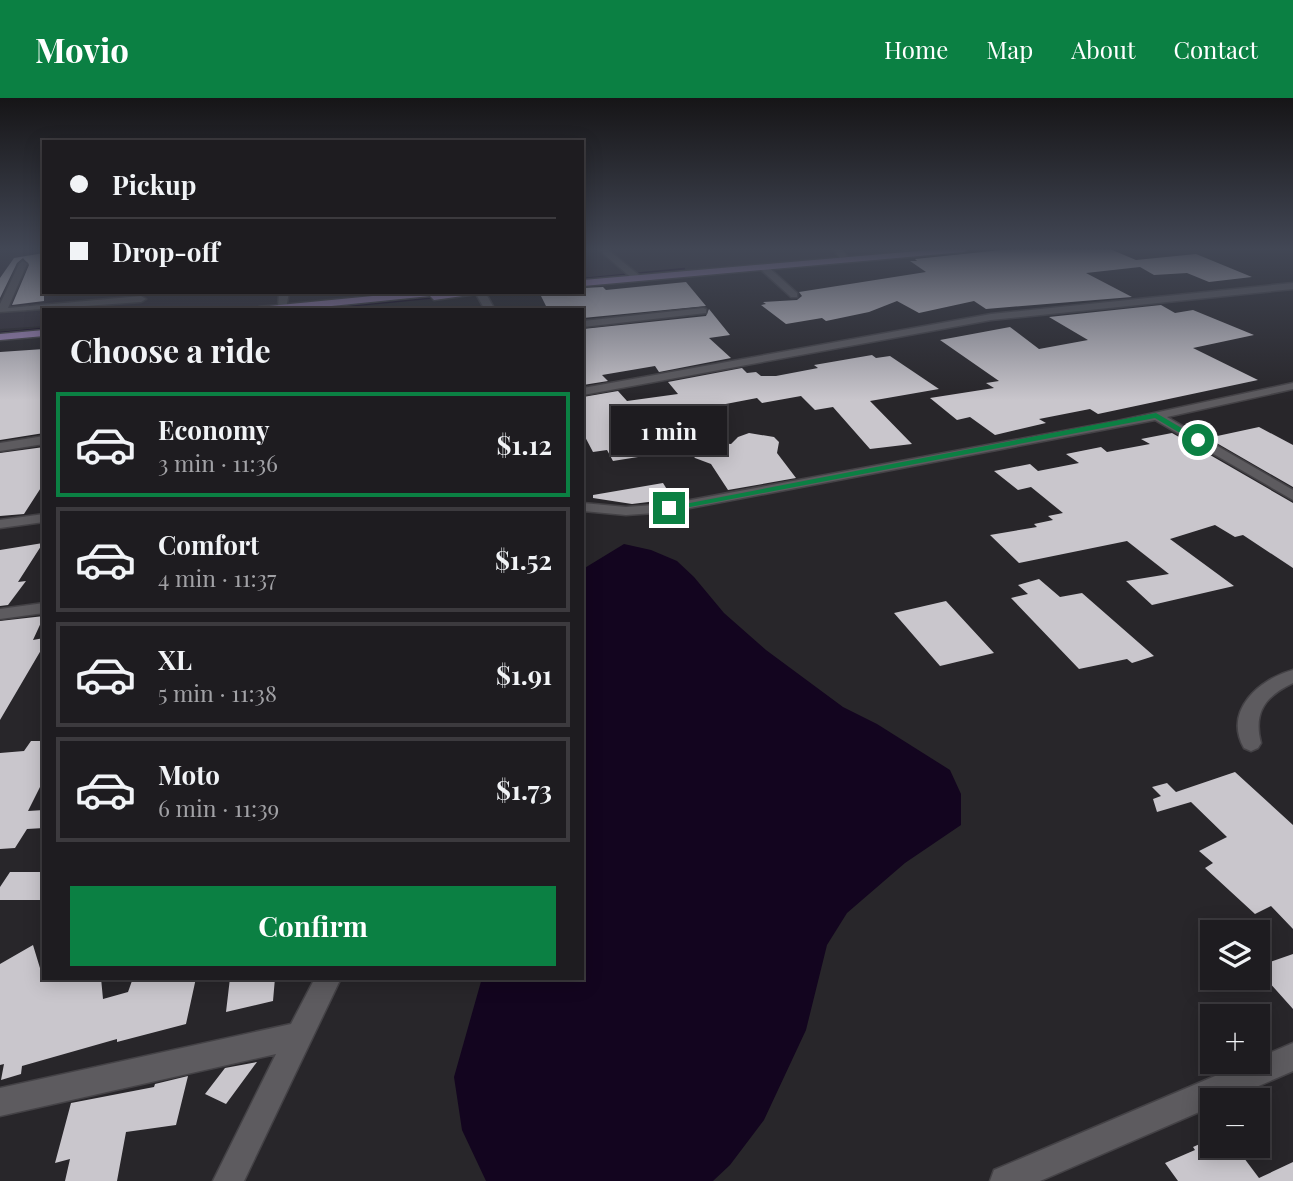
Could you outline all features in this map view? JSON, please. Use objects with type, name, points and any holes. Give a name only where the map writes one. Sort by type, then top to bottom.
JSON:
[{"type":"main road","points":[[275,308],[364,300]]},
{"type":"main road","points":[[321,308],[411,300]]},
{"type":"main road","points":[[0,336],[42,332]]},
{"type":"street","points":[[7,300],[2,310],[6,312],[106,300]]},
{"type":"street","points":[[283,300],[283,307]]},
{"type":"street","points":[[584,392],[991,317],[1161,300]]},
{"type":"street","points":[[584,324],[703,311]]},
{"type":"street","points":[[584,508],[626,511],[669,508],[1156,416],[1293,386]]},
{"type":"street","points":[[1156,416],[1293,496]]},
{"type":"street","points":[[0,447],[42,440]]},
{"type":"street","points":[[0,524],[42,519]]},
{"type":"street","points":[[0,614],[42,608]]},
{"type":"street","points":[[1251,743],[1246,714],[1262,693],[1293,676]]},
{"type":"street","points":[[228,1181],[327,980]]},
{"type":"street","points":[[0,1102],[298,1036]]},
{"type":"street","points":[[1005,1181],[1293,1057]]},
{"type":"shaded area","points":[[0,300],[367,300],[266,308],[42,308],[42,326],[0,329]]},
{"type":"shaded area","points":[[624,544],[651,550],[677,561],[724,613],[766,650],[843,707],[877,724],[950,770],[961,794],[961,825],[905,863],[847,913],[827,945],[806,1030],[764,1120],[730,1165],[713,1181],[486,1181],[462,1130],[454,1077],[481,980],[584,980],[584,568]]},
{"type":"building","points":[[14,300],[44,300],[44,301],[12,305]]},
{"type":"building","points":[[543,300],[701,300],[706,306],[584,318],[584,308],[547,308]]},
{"type":"building","points":[[797,300],[1101,300],[986,309],[974,301],[919,313],[897,301],[869,312],[826,321],[822,318],[786,324],[761,305],[766,304],[763,302]]},
{"type":"building","points":[[1161,305],[1175,313],[1193,310],[1254,335],[1193,348],[1258,380],[1098,414],[1090,409],[1039,419],[1046,423],[995,435],[970,417],[957,420],[930,398],[994,388],[986,383],[999,381],[940,340],[1010,327],[1039,349],[1088,340],[1049,317]]},
{"type":"building","points":[[709,309],[730,335],[709,338],[731,358],[659,372],[655,366],[602,375],[608,381],[584,385],[584,329],[706,316]]},
{"type":"building","points":[[42,349],[42,433],[0,440],[0,352]]},
{"type":"building","points":[[872,355],[876,358],[890,356],[939,389],[870,401],[912,444],[870,449],[833,407],[815,410],[801,396],[762,403],[757,398],[684,412],[706,442],[731,444],[738,437],[749,433],[774,437],[779,442],[777,453],[796,478],[728,490],[711,464],[695,458],[688,449],[613,461],[607,450],[593,452],[584,435],[584,397],[618,391],[627,401],[678,394],[668,382],[742,368],[747,373],[776,376],[818,368],[814,365]]},
{"type":"building","points":[[1259,427],[1293,445],[1293,487],[1208,438]]},
{"type":"building","points":[[1172,433],[1293,503],[1293,568],[1243,535],[1235,537],[1215,525],[1170,539],[1234,586],[1152,605],[1126,581],[1169,574],[1127,541],[1019,563],[990,535],[1037,527],[1034,524],[1053,520],[1048,516],[1063,513],[1031,487],[1018,490],[994,471],[1030,464],[1038,471],[1079,463],[1066,454],[1101,447],[1107,452],[1150,444],[1141,439]]},
{"type":"building","points":[[42,447],[42,486],[24,514],[0,516],[0,453]]},
{"type":"building","points":[[663,483],[673,499],[632,504],[593,498],[593,495]]},
{"type":"building","points":[[42,543],[18,582],[26,581],[8,605],[0,606],[0,550]]},
{"type":"building","points":[[1039,579],[1060,597],[1082,593],[1154,656],[1132,663],[1127,659],[1079,669],[1011,598],[1028,594],[1018,585]]},
{"type":"building","points":[[946,601],[994,653],[940,666],[894,613]]},
{"type":"building","points":[[42,616],[33,640],[42,638],[42,648],[0,720],[0,621]]},
{"type":"building","points":[[31,741],[42,741],[42,783],[28,811],[42,810],[42,828],[27,829],[15,848],[0,849],[0,753],[24,751]]},
{"type":"building","points":[[1235,772],[1293,825],[1293,929],[1271,906],[1255,914],[1205,868],[1213,863],[1199,851],[1227,837],[1191,802],[1157,812],[1153,799],[1161,796],[1152,787],[1167,783],[1176,792]]},
{"type":"building","points":[[10,872],[42,872],[41,900],[0,900],[0,887]]},
{"type":"building","points":[[33,945],[42,980],[101,980],[103,999],[128,992],[132,980],[196,980],[186,1024],[117,1042],[117,1039],[22,1066],[21,1074],[1,1080],[4,1064],[0,1065],[0,964]]},
{"type":"building","points":[[1293,954],[1293,1009],[1270,983],[1270,962]]},
{"type":"building","points":[[230,980],[275,980],[273,1001],[226,1012]]},
{"type":"building","points":[[257,1062],[226,1104],[205,1094],[225,1068]]},
{"type":"building","points":[[188,1076],[176,1125],[126,1132],[117,1181],[65,1181],[70,1159],[55,1163],[71,1103],[154,1087],[155,1084]]},
{"type":"building","points":[[1200,1144],[1200,1158],[1244,1158],[1259,1178],[1293,1162],[1293,1181],[1178,1181],[1165,1163],[1195,1150],[1193,1147]]},
{"type":"waterway","points":[[325,308],[412,300]]},
{"type":"waterway","points":[[0,333],[42,329]]},
{"type":"route","points":[[669,508],[1156,416],[1198,440]]}]
